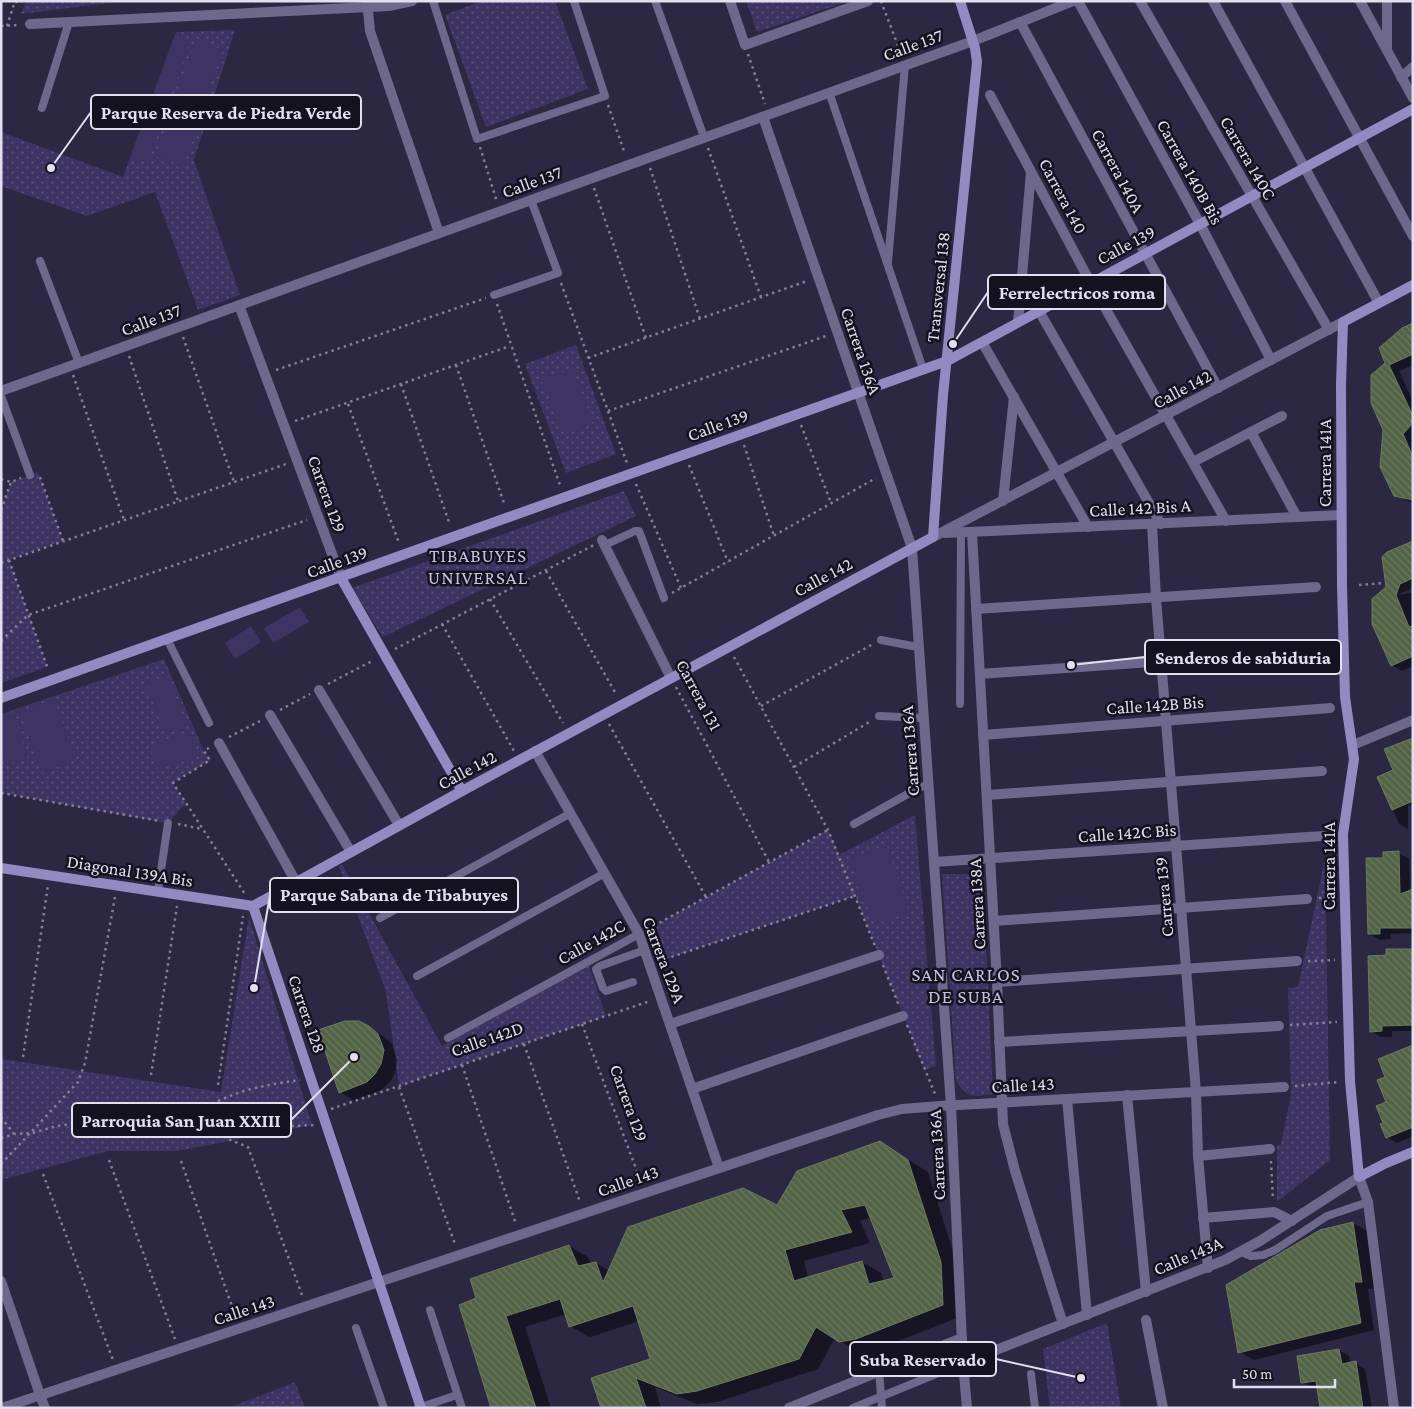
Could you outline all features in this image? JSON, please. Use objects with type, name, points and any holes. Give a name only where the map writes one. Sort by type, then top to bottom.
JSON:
[{"type":"street","points":[[30,24],[368,4],[389,6],[412,1]]},
{"type":"street","points":[[730,1],[745,45],[868,1]]},
{"type":"street","points":[[960,1],[973,41]]},
{"type":"street","name":"Calle 137","points":[[1,391],[973,41],[1020,22],[1054,5],[1072,1]]},
{"type":"street","name":"Carrera 140B Bis","points":[[1078,1],[1200,224],[1271,360]]},
{"type":"street","name":"Carrera 140C","points":[[1140,1],[1329,330]]},
{"type":"street","points":[[1214,1],[1379,303]]},
{"type":"street","points":[[1285,1],[1413,236]]},
{"type":"street","points":[[1360,1],[1413,98]]},
{"type":"street","points":[[1387,1],[1387,51]]},
{"type":"street","points":[[368,4],[370,31],[439,233]]},
{"type":"street","name":"Carrera 140A","points":[[1020,22],[1218,388]]},
{"type":"street","name":"Transversal 138","points":[[937,535],[946,361],[977,62],[973,41]]},
{"type":"street","points":[[1401,77],[1413,67]]},
{"type":"street","name":"Carrera 140","points":[[990,95],[1091,283],[1226,521]]},
{"type":"street","name":"Calle 139","points":[[1,698],[946,361],[1413,109]]},
{"type":"street","name":"Carrera 136A","points":[[766,115],[818,277],[912,548],[951,1106],[963,1363],[967,1408]]},
{"type":"street","points":[[1018,322],[1031,171]]},
{"type":"street","name":"Calle 142","points":[[249,905],[296,882],[462,790],[912,548],[1413,285]]},
{"type":"street","name":"Carrera 129","points":[[239,305],[340,578],[462,790]]},
{"type":"street","name":"Carrera 139","points":[[1039,311],[1114,442],[1156,524],[1156,598],[1196,1092],[1198,1156],[1208,1268]]},
{"type":"street","name":"Carrera 141A","points":[[1343,322],[1341,515],[1345,697],[1352,745],[1352,774],[1343,834],[1350,1081],[1359,1178],[1368,1202],[1394,1408]]},
{"type":"street","points":[[982,342],[1088,527]]},
{"type":"street","points":[[1003,501],[1014,397]]},
{"type":"street","points":[[1192,462],[1282,416]]},
{"type":"street","points":[[1252,432],[1297,517]]},
{"type":"street","name":"Calle 142 Bis A","points":[[937,535],[1341,515]]},
{"type":"street","name":"Carrera 138A","points":[[972,533],[994,921],[1003,1124],[1015,1171],[1063,1324]]},
{"type":"street","name":"Carrera 131","points":[[604,543],[671,678]]},
{"type":"street","points":[[976,609],[1316,587]]},
{"type":"street","points":[[980,674],[1320,650]]},
{"type":"street","points":[[319,690],[400,825]]},
{"type":"street","name":"Calle 142B Bis","points":[[983,735],[1330,708]]},
{"type":"street","points":[[270,716],[351,852]]},
{"type":"street","points":[[1352,745],[1413,720]]},
{"type":"street","points":[[219,743],[296,882]]},
{"type":"street","name":"Carrera 129A","points":[[535,751],[640,934],[719,1168]]},
{"type":"street","points":[[987,795],[1322,771]]},
{"type":"street","name":"Calle 142C Bis","points":[[934,862],[1323,836]]},
{"type":"street","name":"Diagonal 139A Bis","points":[[1,868],[249,905]]},
{"type":"street","points":[[994,921],[1307,899]]},
{"type":"street","name":"Carrera 128","points":[[249,905],[323,1112],[420,1407]]},
{"type":"street","points":[[670,1024],[879,955]]},
{"type":"street","points":[[997,982],[1297,961]]},
{"type":"street","points":[[692,1089],[903,1016]]},
{"type":"street","points":[[999,1042],[1279,1026]]},
{"type":"street","name":"Calle 143","points":[[2,1408],[878,1115],[902,1109],[940,1106],[1284,1087]]},
{"type":"street","points":[[1127,1096],[1146,1292]]},
{"type":"street","points":[[1067,1099],[1087,1315]]},
{"type":"street","points":[[1198,1156],[1270,1149]]},
{"type":"street","name":"Calle 143A","points":[[963,1363],[1208,1268],[1241,1252],[1359,1178],[1386,1163],[1413,1152]]},
{"type":"street","points":[[1203,1218],[1274,1212],[1292,1221]]},
{"type":"street","points":[[1,1281],[45,1408]]},
{"type":"street","points":[[1146,1320],[1163,1408]]},
{"type":"street","points":[[789,1408],[962,1338]]},
{"type":"lane","points":[[433,1],[477,139],[606,96],[574,1]]},
{"type":"lane","points":[[656,1],[704,137]]},
{"type":"lane","points":[[42,108],[69,22]]},
{"type":"lane","points":[[888,265],[905,65]]},
{"type":"lane","points":[[830,92],[923,369]]},
{"type":"lane","points":[[494,295],[558,274],[531,200]]},
{"type":"lane","points":[[40,261],[75,364]]},
{"type":"lane","points":[[1,396],[30,475]]},
{"type":"lane","points":[[604,543],[638,531],[664,598]]},
{"type":"lane","points":[[960,704],[961,533]]},
{"type":"lane","points":[[167,640],[209,723]]},
{"type":"lane","points":[[881,640],[918,646]]},
{"type":"lane","points":[[879,716],[924,718]]},
{"type":"lane","points":[[854,824],[928,784]]},
{"type":"lane","points":[[380,918],[571,813]]},
{"type":"lane","points":[[158,891],[168,823]]},
{"type":"lane","points":[[418,976],[605,873]]},
{"type":"lane","name":"Calle 142C","points":[[448,1038],[640,934]]},
{"type":"lane","points":[[633,982],[606,991],[596,969],[645,950]]},
{"type":"lane","points":[[1241,1252],[1251,1256],[1263,1255],[1275,1250],[1327,1216],[1368,1202]]},
{"type":"lane","points":[[430,1310],[462,1408]]},
{"type":"lane","points":[[356,1328],[384,1408]]},
{"type":"lane","points":[[852,1408],[963,1363]]},
{"type":"lane","points":[[879,1371],[882,1408]]},
{"type":"lane","points":[[1031,1374],[1035,1408]]},
{"type":"lane","points":[[420,1407],[458,1395]]},
{"type":"path","points":[[6,26],[15,1],[23,1]]},
{"type":"path","points":[[881,1],[905,65]]},
{"type":"path","points":[[1,26],[30,24]]},
{"type":"path","points":[[745,45],[766,115]]},
{"type":"path","points":[[606,96],[628,165]]},
{"type":"path","points":[[704,137],[761,297]]},
{"type":"path","points":[[477,139],[500,211]]},
{"type":"path","points":[[646,158],[700,319]]},
{"type":"path","points":[[591,178],[646,338]]},
{"type":"path","points":[[558,274],[628,464]]},
{"type":"path","points":[[588,358],[818,277]]},
{"type":"path","points":[[265,373],[494,295],[510,346],[561,488]]},
{"type":"path","points":[[180,326],[234,482]]},
{"type":"path","points":[[608,412],[837,332]]},
{"type":"path","points":[[126,346],[178,502]]},
{"type":"path","points":[[284,425],[510,346]]},
{"type":"path","points":[[75,364],[124,520]]},
{"type":"path","points":[[456,365],[505,507]]},
{"type":"path","points":[[401,384],[451,527]]},
{"type":"path","points":[[348,403],[399,543]]},
{"type":"path","points":[[801,424],[831,503]]},
{"type":"path","points":[[744,445],[774,536]]},
{"type":"path","points":[[1,563],[297,460]]},
{"type":"path","points":[[689,465],[728,562]]},
{"type":"path","points":[[38,472],[63,541]]},
{"type":"path","points":[[664,598],[886,473]]},
{"type":"path","points":[[1,479],[11,482],[1,510]]},
{"type":"path","points":[[636,483],[681,588]]},
{"type":"path","points":[[1,641],[28,615],[318,517]]},
{"type":"path","points":[[218,1085],[249,905],[173,783],[210,760],[204,751],[545,570],[604,543]]},
{"type":"path","points":[[9,560],[48,669]]},
{"type":"path","points":[[545,570],[622,704]]},
{"type":"path","points":[[1359,585],[1385,583]]},
{"type":"path","points":[[490,599],[569,733]]},
{"type":"path","points":[[442,624],[519,760]]},
{"type":"path","points":[[760,706],[881,640]]},
{"type":"path","points":[[728,647],[828,830],[940,1106]]},
{"type":"path","name":"Carrera 131","points":[[671,678],[769,862]]},
{"type":"path","points":[[603,714],[706,897]]},
{"type":"path","points":[[794,767],[879,716]]},
{"type":"path","points":[[1,793],[203,829]]},
{"type":"path","name":"Calle 142C","points":[[640,934],[828,830]]},
{"type":"path","points":[[22,1056],[50,875]]},
{"type":"path","points":[[1,1164],[78,1082],[86,1063],[118,885]]},
{"type":"path","points":[[150,1075],[178,894]]},
{"type":"path","points":[[650,964],[855,896]]},
{"type":"path","points":[[1307,899],[1344,897]]},
{"type":"path","points":[[1297,961],[1346,959]]},
{"type":"path","name":"Calle 142D","points":[[323,1112],[661,997]]},
{"type":"path","points":[[1279,1026],[1348,1021]]},
{"type":"path","name":"Carrera 129","points":[[582,1024],[644,1193]]},
{"type":"path","points":[[524,1044],[584,1213]]},
{"type":"path","points":[[462,1064],[519,1235]]},
{"type":"path","points":[[201,1117],[214,1103],[231,1096],[248,1090],[311,1078]]},
{"type":"path","points":[[1284,1087],[1350,1081]]},
{"type":"path","points":[[399,1086],[459,1255]]},
{"type":"path","points":[[1,1138],[136,1112],[158,1118],[201,1117],[232,1122],[264,1122],[293,1126],[327,1124]]},
{"type":"path","points":[[1,1116],[14,1134]]},
{"type":"path","points":[[201,1117],[205,1126],[225,1138],[248,1147],[306,1306]]},
{"type":"path","points":[[1270,1149],[1274,1212]]},
{"type":"path","points":[[109,1160],[178,1349]]},
{"type":"path","points":[[181,1161],[240,1328]]},
{"type":"path","points":[[42,1174],[116,1369]]},
{"type":"shaded area","points":[[26,1],[125,1],[21,14]]},
{"type":"shaded area","points":[[481,1],[555,1],[588,89],[486,127],[445,15]]},
{"type":"shaded area","points":[[746,1],[849,1],[757,32]]},
{"type":"shaded area","points":[[235,30],[194,160],[240,295],[198,310],[155,192],[87,216],[1,186],[1,132],[123,177],[176,32]]},
{"type":"shaded area","points":[[174,37],[191,39],[148,162],[130,158]]},
{"type":"shaded area","points":[[197,39],[223,50],[204,102],[177,94]]},
{"type":"shaded area","points":[[174,102],[202,111],[184,166],[156,157]]},
{"type":"shaded area","points":[[576,345],[616,454],[566,473],[525,364]]},
{"type":"shaded area","points":[[572,369],[593,422],[565,435],[541,379]]},
{"type":"shaded area","points":[[38,472],[63,541],[9,560],[47,667],[1,683],[1,510],[11,482]]},
{"type":"shaded area","points":[[624,491],[636,516],[383,637],[352,588]]},
{"type":"shaded area","points":[[300,607],[309,622],[273,643],[264,628]]},
{"type":"shaded area","points":[[251,626],[261,642],[235,659],[225,643]]},
{"type":"shaded area","points":[[164,659],[204,751],[210,760],[173,783],[186,803],[168,823],[1,793],[1,714]]},
{"type":"shaded area","points":[[167,676],[186,726],[166,734],[146,684]]},
{"type":"shaded area","points":[[54,699],[76,760],[42,773],[20,712]]},
{"type":"shaded area","points":[[13,712],[28,758],[7,765],[1,747],[1,716]]},
{"type":"shaded area","points":[[191,732],[199,756],[158,770],[150,746]]},
{"type":"shaded area","points":[[915,815],[936,1066],[925,1070],[855,896],[666,959],[656,925],[828,830],[839,855]]},
{"type":"shaded area","points":[[887,846],[909,912],[874,923],[849,858]]},
{"type":"shaded area","points":[[1325,859],[1330,1160],[1277,1202],[1277,1146],[1281,1144],[1291,1094],[1288,988],[1298,987]]},
{"type":"shaded area","points":[[342,864],[442,1046],[589,966],[606,1016],[399,1086],[386,991],[339,866]]},
{"type":"shaded area","points":[[942,874],[983,874],[993,1094],[976,1096],[968,1094],[956,1081]]},
{"type":"shaded area","points":[[249,917],[312,1125],[177,1151],[108,1151],[1,1180],[1,1059],[221,1092]]},
{"type":"shaded area","points":[[1107,1323],[1121,1408],[1050,1408],[1043,1349]]},
{"type":"shaded area","points":[[295,1382],[305,1408],[229,1408]]},
{"type":"building","points":[[1413,323],[1413,354],[1389,365],[1413,416],[1413,423],[1403,434],[1413,457],[1413,500],[1394,496],[1380,467],[1383,430],[1371,403],[1371,375],[1385,363],[1379,348],[1402,328]]},
{"type":"building","points":[[1413,541],[1413,578],[1400,584],[1396,595],[1409,627],[1413,626],[1413,656],[1391,666],[1372,624],[1372,599],[1386,587],[1382,557],[1387,552]]},
{"type":"building","points":[[1413,738],[1413,801],[1392,810],[1377,777],[1393,770],[1384,749]]},
{"type":"building","points":[[1399,851],[1400,894],[1413,889],[1413,928],[1380,928],[1380,934],[1368,934],[1366,858],[1383,858],[1383,852]]},
{"type":"building","points":[[1386,949],[1413,949],[1413,1025],[1382,1026],[1382,1031],[1370,1032],[1368,956],[1386,955]]},
{"type":"building","points":[[345,1021],[359,1021],[369,1026],[378,1034],[384,1050],[381,1064],[367,1082],[339,1093],[318,1030]]},
{"type":"building","points":[[1413,1045],[1413,1127],[1386,1138],[1380,1124],[1383,1123],[1376,1106],[1386,1102],[1377,1080],[1385,1077],[1378,1059]]},
{"type":"building","points":[[880,1141],[908,1160],[941,1262],[943,1305],[856,1339],[839,1342],[816,1327],[799,1359],[697,1391],[677,1394],[636,1378],[646,1408],[601,1408],[591,1378],[650,1359],[633,1306],[569,1327],[560,1299],[506,1316],[536,1408],[491,1408],[459,1305],[476,1298],[470,1279],[569,1245],[578,1266],[596,1262],[603,1282],[628,1227],[743,1188],[777,1205],[797,1171]],"holes":[[[865,1205],[894,1278],[869,1284],[862,1261],[794,1281],[785,1250],[852,1232],[841,1210]]]},
{"type":"building","points":[[1353,1222],[1362,1282],[1354,1282],[1361,1323],[1238,1353],[1226,1285],[1320,1230]]},
{"type":"building","points":[[1339,1349],[1342,1364],[1356,1361],[1363,1408],[1320,1408],[1316,1381],[1301,1383],[1297,1356]]},
{"type":"place","name":"Parque Reserva de Piedra Verde","points":[[51,168]]},
{"type":"place","name":"Ferrelectricos roma","points":[[953,344]]},
{"type":"place","name":"Senderos de sabiduria","points":[[1071,665]]},
{"type":"place","name":"Parque Sabana de Tibabuyes","points":[[254,988]]},
{"type":"place","name":"Parroquia San Juan XXIII","points":[[354,1057]]},
{"type":"place","name":"Suba Reservado","points":[[1081,1378]]},
{"type":"district","name":"TIBABUYES UNIVERSAL","points":[[478,566]]},
{"type":"district","name":"SAN CARLOS DE SUBA","points":[[966,985]]}]
